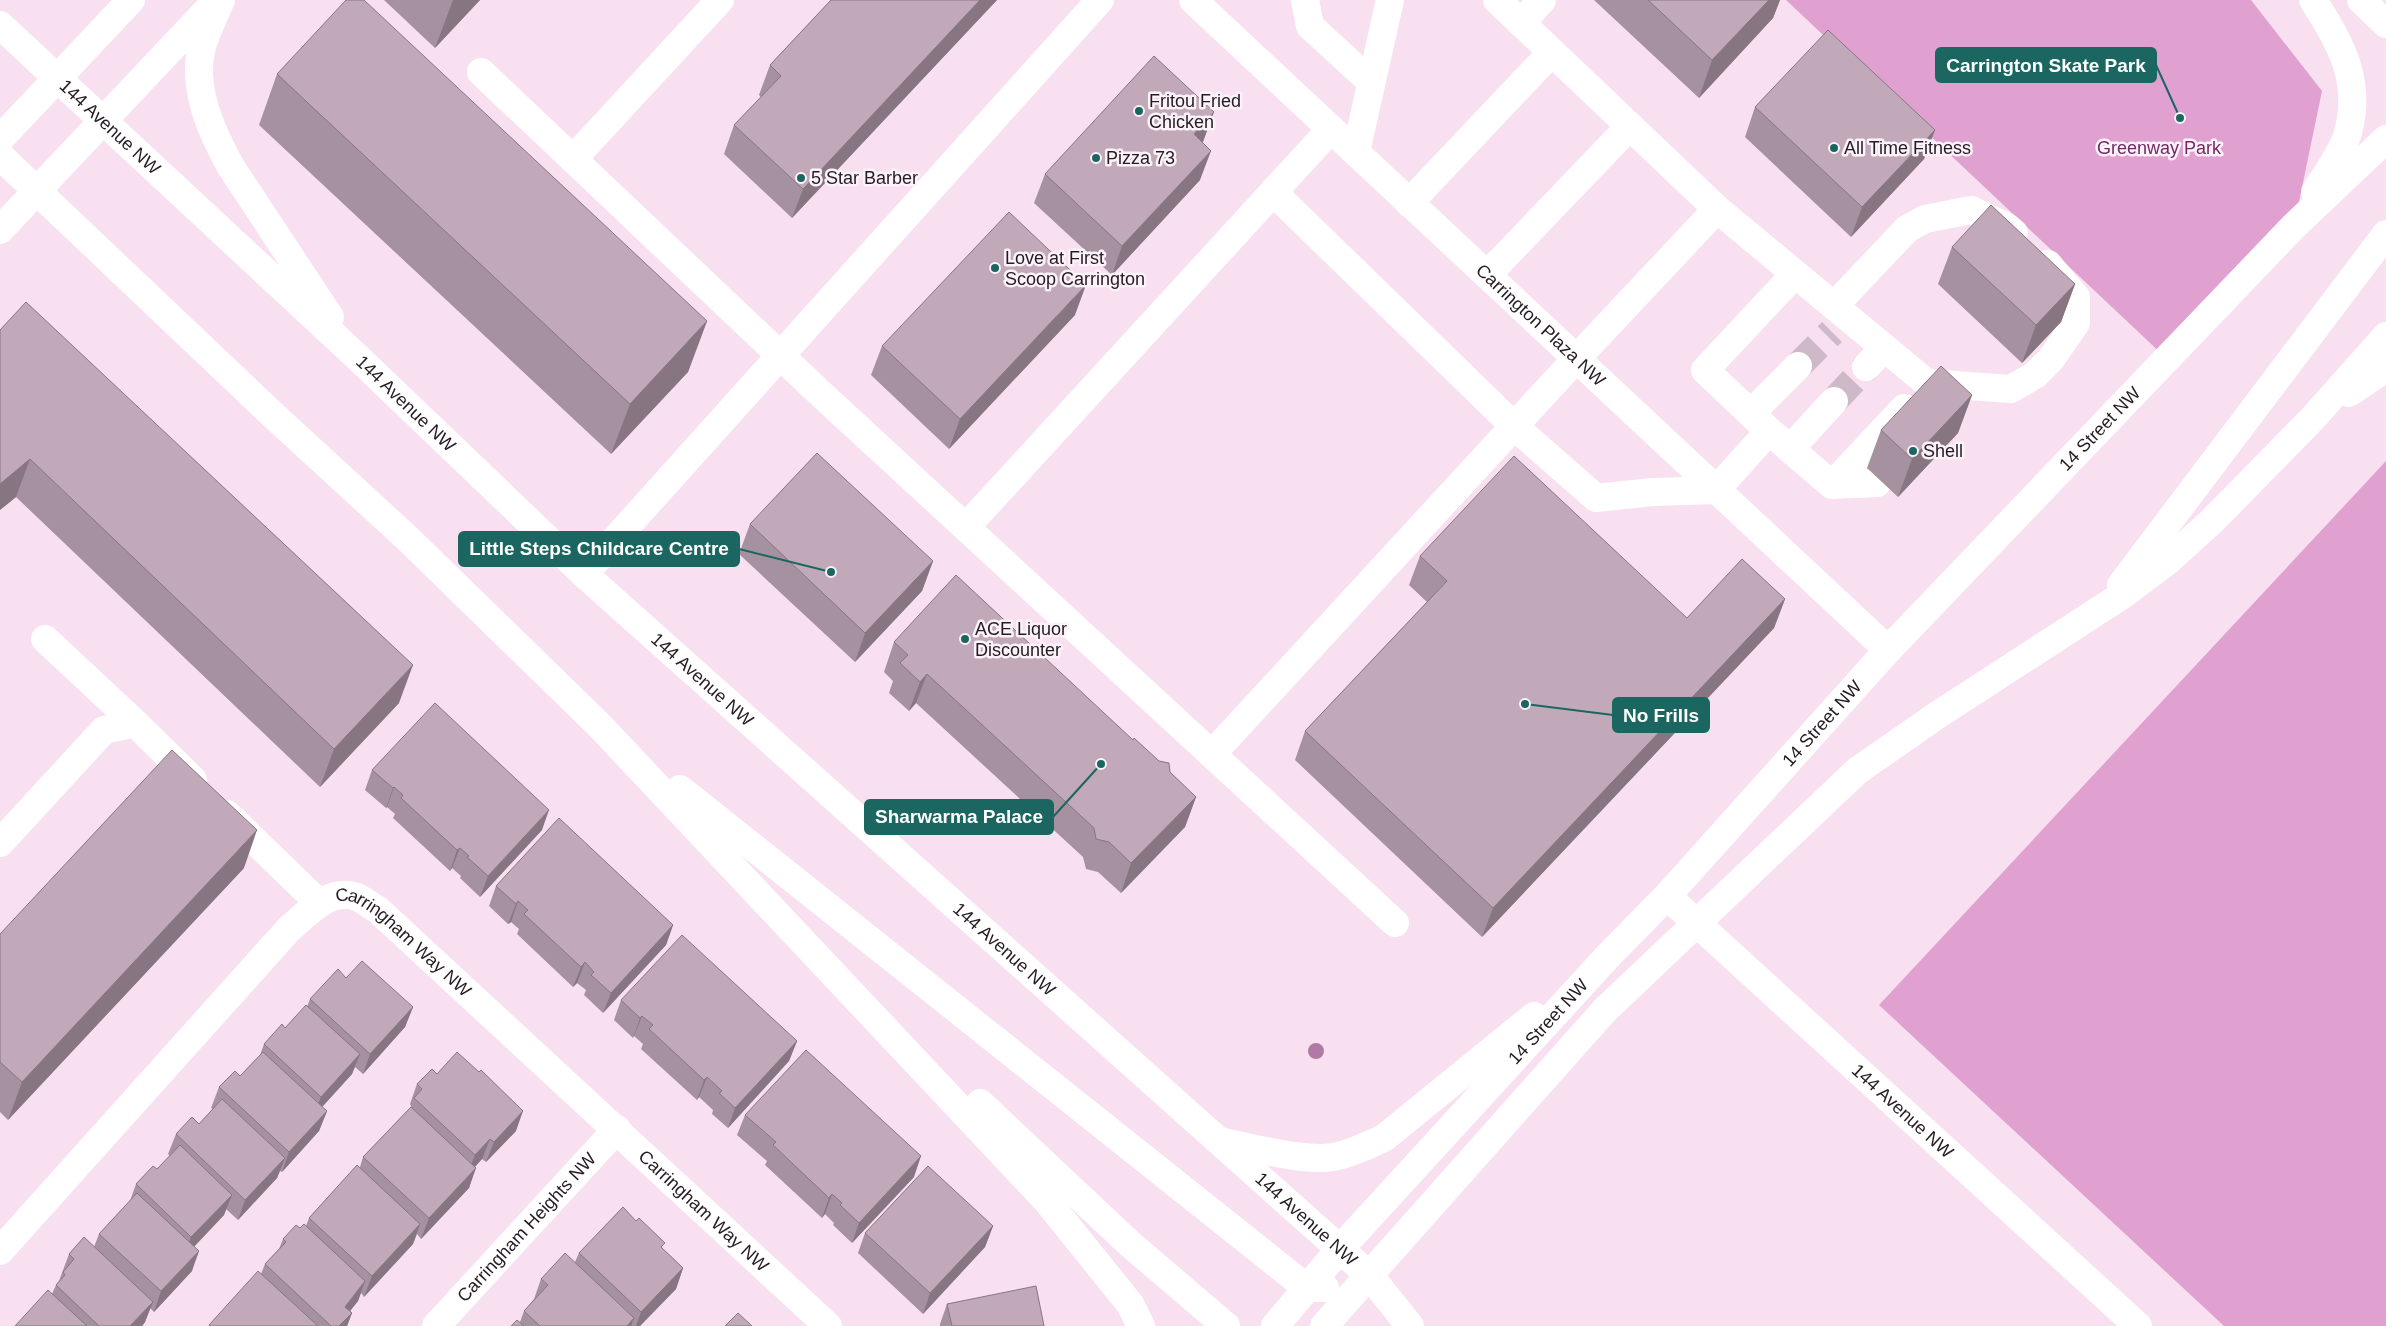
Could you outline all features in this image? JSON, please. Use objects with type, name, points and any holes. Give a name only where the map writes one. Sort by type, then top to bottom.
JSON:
[{"type":"main road","points":[[0,139],[131,0]]},
{"type":"main road","points":[[0,230],[217,0]]},
{"type":"main road","points":[[221,0],[203,44],[199,67],[202,101],[206,112],[231,167],[354,354]]},
{"type":"main road","points":[[574,159],[720,0]]},
{"type":"main road","points":[[584,574],[1100,0]]},
{"type":"main road","name":"Carrington Plaza NW","points":[[1193,0],[1888,650]]},
{"type":"main road","points":[[1288,0],[1291,10],[1308,13],[1371,82]]},
{"type":"main road","points":[[1356,152],[1390,0]]},
{"type":"main road","points":[[1497,0],[1717,209],[1795,274],[1837,318],[1875,357],[1927,383],[2011,389],[2035,375],[2051,359],[2076,323],[2076,297],[2056,271],[2007,228],[1971,210],[1924,220],[1908,229],[1837,318]]},
{"type":"main road","points":[[1521,23],[1542,0]]},
{"type":"main road","points":[[2294,226],[2338,154],[2346,136],[2352,111],[2352,80],[2343,51],[2313,0]]},
{"type":"main road","points":[[2360,0],[2386,24]]},
{"type":"main road","name":"144 Avenue NW","points":[[0,24],[354,354],[584,574],[1339,1250],[1363,1282],[1410,1326]]},
{"type":"main road","points":[[1410,203],[1552,52]]},
{"type":"main road","points":[[481,72],[781,356],[1395,922]]},
{"type":"main road","points":[[1488,275],[1630,126]]},
{"type":"main road","points":[[966,527],[1330,129]]},
{"type":"main road","name":"14 Street NW","points":[[1275,1326],[1339,1250],[1609,955],[1667,896],[1888,650],[2294,226],[2386,139]]},
{"type":"main road","points":[[0,156],[407,538],[600,726],[1047,1201],[1130,1304],[1141,1326]]},
{"type":"main road","points":[[1272,192],[1514,426],[1596,498],[1653,492],[1716,490],[1798,366]]},
{"type":"main road","points":[[1212,754],[1576,358],[1717,209]]},
{"type":"main road","points":[[2107,604],[2386,234]]},
{"type":"main road","points":[[1795,274],[1705,370],[1760,422],[1832,485],[1878,483]]},
{"type":"main road","name":"14 Street NW","points":[[1324,1326],[1604,1011],[1857,771],[1936,716],[2107,604],[2169,560],[2212,521],[2313,418],[2386,336]]},
{"type":"main road","points":[[2313,418],[2386,368]]},
{"type":"main road","points":[[1832,485],[1927,383]]},
{"type":"main road","points":[[1949,410],[1969,387]]},
{"type":"main road","points":[[1790,449],[1834,401]]},
{"type":"main road","points":[[45,639],[135,723],[319,903]]},
{"type":"main road","points":[[0,842],[104,730],[135,723]]},
{"type":"main road","points":[[600,726],[1307,1288],[1363,1282]]},
{"type":"main road","name":"Carringham Way NW","points":[[3,1241],[289,929],[319,903],[332,896],[357,897],[378,910],[828,1326]]},
{"type":"main road","name":"144 Avenue NW","points":[[1667,896],[1698,922],[2138,1326]]},
{"type":"main road","points":[[790,926],[1130,1244],[1226,1326]]},
{"type":"main road","points":[[1218,1141],[1304,1156],[1333,1157],[1384,1138],[1609,955]]},
{"type":"main road","name":"Carringham Heights NW","points":[[436,1326],[617,1130]]},
{"type":"green space","name":"Greenway Park","points":[[1786,0],[2251,0],[2322,91],[2294,226],[2166,358]]},
{"type":"green space","points":[[2386,461],[2386,1326],[2224,1326],[1879,1005]]},
{"type":"building","points":[[346,0],[364,0],[707,321],[630,404],[277,74]]},
{"type":"building","points":[[831,0],[980,0],[803,189],[734,125],[781,76],[770,65]]},
{"type":"building","points":[[1648,0],[1769,0],[1712,60]]},
{"type":"building","name":"All Time Fitness","points":[[1828,30],[1935,130],[1862,207],[1755,107]]},
{"type":"building","points":[[1154,56],[1214,112],[1194,134],[1211,151],[1122,246],[1045,174]]},
{"type":"building","points":[[1991,205],[2075,284],[2036,325],[1952,247]]},
{"type":"building","points":[[1009,212],[1086,285],[960,419],[882,346]]},
{"type":"building","points":[[26,302],[413,665],[334,749],[30,459],[0,484],[0,330]]},
{"type":"building","points":[[1941,366],[1972,395],[1912,459],[1881,430]]},
{"type":"building","points":[[817,453],[933,561],[865,633],[750,524]]},
{"type":"building","points":[[1514,456],[1687,618],[1742,559],[1785,599],[1493,908],[1305,731],[1447,581],[1420,556]]},
{"type":"building","points":[[956,575],[1133,740],[1134,738],[1159,761],[1169,763],[1170,772],[1196,797],[1131,863],[1109,842],[1096,839],[1094,828],[927,674],[920,682],[900,663],[908,655],[894,642]]},
{"type":"building","points":[[435,703],[549,810],[488,876],[467,857],[469,856],[460,848],[457,850],[401,798],[403,795],[372,770]]},
{"type":"building","points":[[172,750],[257,830],[22,1082],[0,1062],[0,934]]},
{"type":"building","points":[[559,818],[673,925],[611,993],[591,975],[594,972],[585,962],[581,967],[524,914],[528,910],[518,901],[516,904],[496,886]]},
{"type":"building","points":[[682,935],[797,1041],[735,1108],[719,1093],[722,1091],[707,1077],[704,1080],[649,1029],[653,1025],[642,1016],[640,1018],[621,1000]]},
{"type":"building","points":[[362,961],[413,1007],[370,1054],[310,999],[338,969],[346,978]]},
{"type":"building","points":[[306,1005],[360,1054],[321,1097],[264,1044],[282,1024],[285,1028]]},
{"type":"building","points":[[806,1050],[921,1156],[859,1223],[840,1205],[842,1203],[832,1194],[829,1198],[773,1145],[776,1142],[745,1115]]},
{"type":"building","points":[[263,1052],[327,1111],[289,1152],[219,1087],[235,1071],[240,1076]]},
{"type":"building","points":[[457,1052],[479,1072],[481,1070],[523,1111],[494,1142],[490,1139],[475,1155],[414,1098],[422,1089],[417,1084],[432,1069],[437,1074]]},
{"type":"building","points":[[222,1099],[285,1158],[245,1200],[176,1134],[192,1117],[199,1124]]},
{"type":"building","points":[[411,1107],[476,1168],[429,1218],[363,1157]]},
{"type":"building","points":[[180,1145],[232,1195],[191,1237],[136,1184],[153,1166],[157,1169]]},
{"type":"building","points":[[357,1165],[420,1224],[372,1276],[309,1218]]},
{"type":"building","points":[[928,1166],[993,1226],[930,1293],[865,1233]]},
{"type":"building","points":[[137,1193],[199,1251],[161,1291],[99,1234]]},
{"type":"building","points":[[623,1207],[636,1221],[639,1218],[665,1243],[661,1247],[683,1268],[641,1312],[579,1253]]},
{"type":"building","points":[[304,1224],[365,1281],[345,1307],[352,1313],[339,1326],[331,1326],[265,1264],[286,1242],[283,1239],[296,1225],[300,1228]]},
{"type":"building","points":[[84,1237],[153,1302],[130,1326],[99,1326],[56,1285],[65,1275],[63,1272],[74,1259],[69,1254]]},
{"type":"building","points":[[565,1253],[634,1318],[627,1326],[540,1326],[524,1311],[548,1285],[541,1279]]},
{"type":"building","points":[[258,1271],[318,1326],[209,1325]]},
{"type":"building","points":[[1036,1286],[1044,1326],[952,1326],[947,1304]]},
{"type":"building","points":[[48,1290],[87,1326],[15,1326]]},
{"type":"building","points":[[738,1313],[752,1326],[725,1326]]},
{"type":"building","points":[[517,1320],[524,1326],[511,1326]]},
{"type":"tunnel","points":[[1798,366],[1832,332]]},
{"type":"tunnel","points":[[1834,401],[1866,367]]},
{"type":"place","name":"Fritou Fried Chicken","points":[[1139,111]]},
{"type":"place","name":"Carrington Skate Park","points":[[2180,118]]},
{"type":"place","name":"All Time Fitness","points":[[1834,148]]},
{"type":"place","name":"Pizza 73","points":[[1096,158]]},
{"type":"place","name":"5 Star Barber","points":[[801,178]]},
{"type":"place","name":"Love at First Scoop Carrington","points":[[995,268]]},
{"type":"place","name":"Shell","points":[[1913,451]]},
{"type":"place","name":"Little Steps Childcare Centre","points":[[831,572]]},
{"type":"place","name":"ACE Liquor Discounter","points":[[965,639]]},
{"type":"place","name":"No Frills","points":[[1525,704]]},
{"type":"place","name":"Sharwarma Palace","points":[[1101,764]]}]
